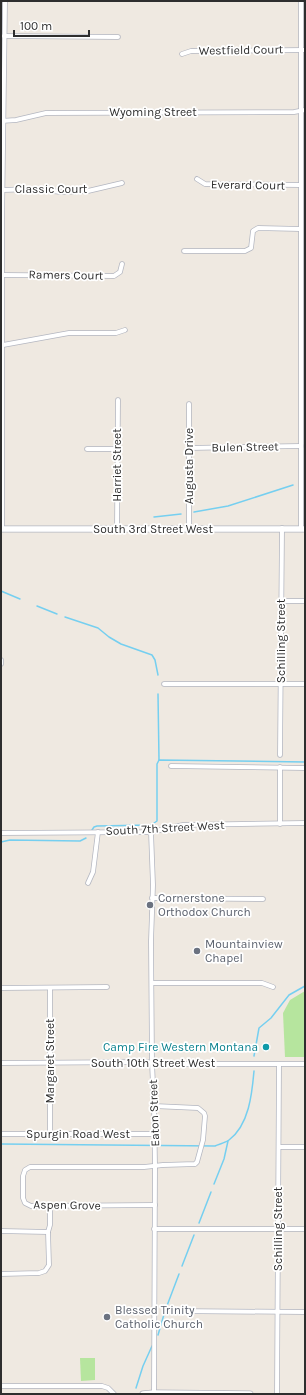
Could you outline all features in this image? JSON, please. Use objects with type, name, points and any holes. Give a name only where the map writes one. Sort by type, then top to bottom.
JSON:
[{"type":"main road","name":"South 3rd Street West","points":[[2,529],[303,529]]},
{"type":"main road","points":[[143,1394],[250,1394]]},
{"type":"street","points":[[2,529],[2,121],[5,1]]},
{"type":"street","points":[[301,1],[303,50],[303,163],[300,185],[300,229],[303,260],[301,446],[303,529]]},
{"type":"street","points":[[4,36],[118,37]]},
{"type":"street","name":"Westfield Court","points":[[182,54],[192,51],[303,50]]},
{"type":"street","name":"Wyoming Street","points":[[2,121],[24,119],[46,112],[303,111]]},
{"type":"street","name":"Everard Court","points":[[197,179],[205,184],[300,185]]},
{"type":"street","name":"Classic Court","points":[[3,190],[34,189],[61,192],[88,191],[122,184]]},
{"type":"street","points":[[184,251],[245,251],[250,248],[254,231],[258,228],[300,229]]},
{"type":"street","name":"Ramers Court","points":[[2,275],[114,276],[120,272],[122,264]]},
{"type":"street","points":[[3,345],[69,334],[116,333],[125,330]]},
{"type":"street","name":"Harriet Street","points":[[117,529],[118,400]]},
{"type":"street","name":"Augusta Drive","points":[[189,404],[189,528]]},
{"type":"street","name":"Bulen Street","points":[[189,448],[301,446]]},
{"type":"street","points":[[87,449],[117,449]]},
{"type":"street","name":"Schilling Street","points":[[280,755],[282,528]]},
{"type":"street","points":[[281,601],[305,601]]},
{"type":"street","points":[[164,684],[305,684]]},
{"type":"street","points":[[171,766],[305,768]]},
{"type":"street","points":[[280,767],[280,824]]},
{"type":"street","name":"South 7th Street West","points":[[1,833],[151,832],[183,825],[305,823]]},
{"type":"street","points":[[88,883],[93,872],[98,832]]},
{"type":"street","name":"Eaton Street","points":[[151,832],[152,1063],[155,1134],[154,1393]]},
{"type":"street","points":[[152,898],[263,899]]},
{"type":"street","points":[[152,983],[262,983],[273,987]]},
{"type":"street","points":[[1,988],[107,987]]},
{"type":"street","name":"Margaret Street","points":[[50,988],[50,1134]]},
{"type":"street","name":"South 10th Street West","points":[[1,1063],[305,1064]]},
{"type":"street","name":"Schilling Street","points":[[277,1394],[279,1065]]},
{"type":"street","points":[[154,1106],[198,1108],[204,1113],[205,1116],[203,1140],[197,1162],[195,1164],[163,1164],[155,1166]]},
{"type":"street","name":"Spurgin Road West","points":[[1,1134],[155,1134]]},
{"type":"street","points":[[279,1147],[305,1147]]},
{"type":"street","name":"Aspen Grove","points":[[154,1205],[31,1206],[25,1202],[23,1198],[23,1176],[25,1170],[30,1167],[155,1166]]},
{"type":"street","points":[[1,1274],[39,1273],[45,1271],[49,1265],[48,1232],[50,1225],[50,1210]]},
{"type":"street","points":[[154,1228],[305,1229]]},
{"type":"street","points":[[1,1231],[48,1232]]},
{"type":"street","points":[[174,1311],[305,1312]]},
{"type":"street","points":[[1,1386],[102,1386],[108,1388],[114,1394]]},
{"type":"green space","points":[[305,991],[305,1057],[285,1057],[283,1013],[290,1000]]},
{"type":"green space","points":[[80,1358],[95,1358],[95,1380],[81,1381]]},
{"type":"waterway","points":[[194,512],[228,506],[293,485]]},
{"type":"waterway","points":[[154,517],[181,514]]},
{"type":"waterway","points":[[1,591],[20,599]]},
{"type":"waterway","points":[[37,606],[57,614]]},
{"type":"waterway","points":[[65,617],[98,628],[121,644],[152,655],[155,660],[158,675]]},
{"type":"waterway","points":[[158,694],[159,760]]},
{"type":"waterway","points":[[92,830],[97,826],[151,825],[157,821],[157,764],[159,760],[305,762]]},
{"type":"waterway","points":[[1,842],[10,840],[80,841],[86,838]]},
{"type":"waterway","points":[[254,1056],[259,1028],[271,1018],[289,995],[305,986]]},
{"type":"waterway","points":[[1,1144],[215,1146],[229,1140],[236,1134],[241,1126],[248,1108],[254,1071]]},
{"type":"waterway","points":[[214,1184],[224,1159],[228,1141]]},
{"type":"waterway","points":[[199,1223],[211,1192]]},
{"type":"waterway","points":[[182,1266],[194,1235]]},
{"type":"waterway","points":[[158,1335],[179,1274]]},
{"type":"waterway","points":[[136,1388],[143,1366],[152,1346]]},
{"type":"place","name":"Cornerstone Orthodox Church","points":[[150,905]]},
{"type":"place","name":"Mountainview Chapel","points":[[197,951]]},
{"type":"place","name":"Camp Fire Western Montana","points":[[266,1047]]},
{"type":"place","name":"Blessed Trinity Catholic Church","points":[[107,1317]]}]
